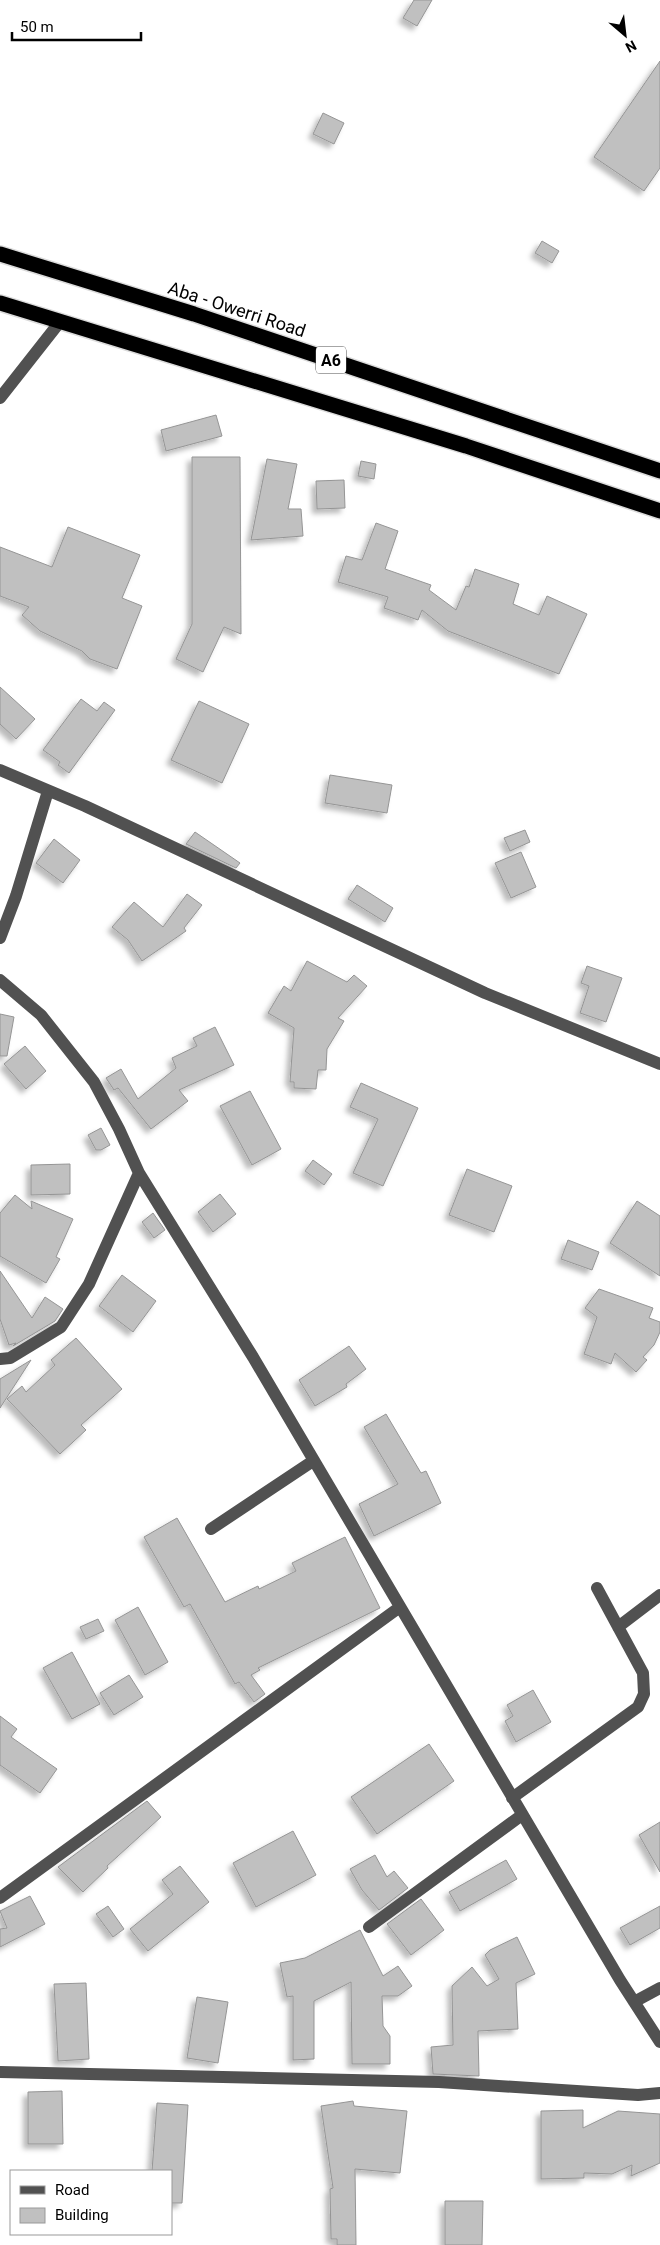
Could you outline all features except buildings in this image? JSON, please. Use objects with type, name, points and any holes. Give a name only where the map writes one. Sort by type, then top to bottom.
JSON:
[{"type":"highway","name":"Aba - Owerri Road","points":[[0,254],[194,314],[660,471]]},
{"type":"highway","name":"A6","points":[[0,303],[466,446],[660,511]]},
{"type":"street","points":[[0,398],[60,322]]},
{"type":"street","points":[[0,770],[485,993],[660,1064]]},
{"type":"street","points":[[0,938],[16,896],[48,791]]},
{"type":"street","points":[[0,980],[41,1015],[94,1082],[139,1173],[253,1357],[522,1815],[660,2042]]},
{"type":"street","points":[[0,1359],[10,1358],[61,1327],[89,1284],[139,1173]]},
{"type":"street","points":[[211,1529],[313,1461]]},
{"type":"street","points":[[512,1798],[638,1707],[644,1694],[643,1673],[597,1588]]},
{"type":"street","points":[[618,1627],[660,1595]]},
{"type":"street","points":[[0,1898],[400,1607]]},
{"type":"street","points":[[369,1928],[522,1815]]},
{"type":"street","points":[[634,2002],[660,1988]]},
{"type":"street","points":[[0,2072],[439,2082],[638,2095],[660,2093]]}]
